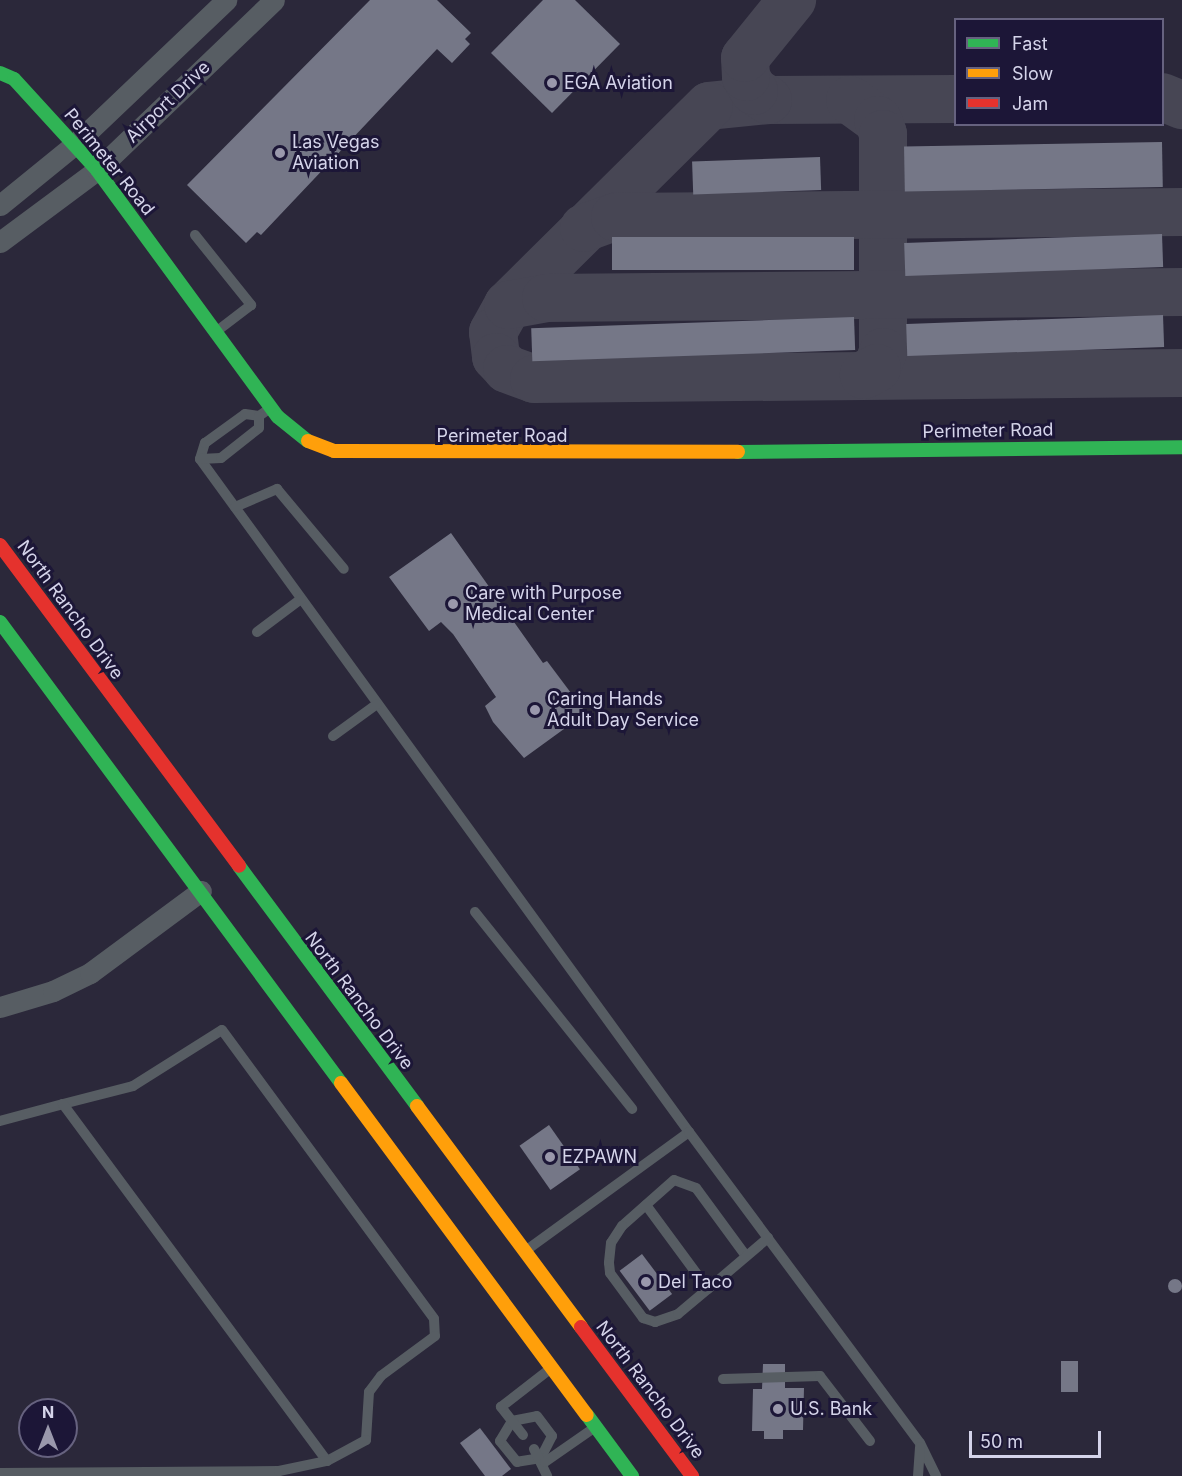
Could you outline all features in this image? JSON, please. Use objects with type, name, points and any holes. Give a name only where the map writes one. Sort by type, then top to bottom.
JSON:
[{"type":"main road","name":"Perimeter Road","points":[[0,73],[14,79],[75,144],[96,170],[216,332],[265,412],[298,437],[354,455],[1182,447]]},
{"type":"main road","name":"North Rancho Drive","points":[[0,545],[304,958],[692,1476]]},
{"type":"main road","points":[[0,622],[632,1476]]},
{"type":"main road","points":[[201,891],[236,915]]},
{"type":"main road","points":[[287,955],[304,958]]},
{"type":"main road","points":[[608,1444],[608,1466]]},
{"type":"street","name":"Airport Drive","points":[[0,205],[75,144],[226,0]]},
{"type":"street","name":"Airport Drive","points":[[0,242],[96,170],[274,0]]},
{"type":"street","points":[[0,1007],[53,991],[90,973],[201,891]]},
{"type":"lane","points":[[195,235],[251,305],[216,332]]},
{"type":"lane","points":[[265,412],[258,428],[221,458],[200,459],[205,443],[245,414],[265,412]]},
{"type":"lane","points":[[200,459],[689,1132],[920,1443],[936,1476]]},
{"type":"lane","points":[[235,507],[277,489],[344,569]]},
{"type":"lane","points":[[257,632],[301,599]]},
{"type":"lane","points":[[333,736],[377,704]]},
{"type":"lane","points":[[475,912],[632,1109]]},
{"type":"lane","points":[[0,1121],[133,1086],[222,1030],[434,1319],[435,1336],[381,1376],[369,1392],[366,1440],[327,1461],[279,1471],[0,1473]]},
{"type":"lane","points":[[63,1104],[327,1461]]},
{"type":"lane","points":[[524,1253],[689,1132]]},
{"type":"lane","points":[[746,1256],[686,1181],[674,1180],[622,1226],[609,1255],[610,1272],[643,1318],[670,1319],[768,1238]]},
{"type":"lane","points":[[646,1205],[708,1289]]},
{"type":"lane","points":[[523,1435],[501,1407],[552,1367]]},
{"type":"lane","points":[[723,1379],[820,1376],[870,1440]]},
{"type":"lane","points":[[547,1476],[540,1457],[552,1436],[537,1416],[512,1421],[500,1441],[517,1462],[540,1457],[595,1427]]},
{"type":"lane","points":[[918,1476],[920,1443]]},
{"type":"building","name":"Las Vegas Aviation","points":[[370,0],[437,0],[471,33],[465,39],[470,44],[452,63],[437,49],[261,235],[257,232],[246,243],[187,185]]},
{"type":"building","name":"EGA Aviation","points":[[543,0],[575,0],[620,44],[552,113],[491,53]]},
{"type":"building","points":[[1162,142],[1163,187],[905,191],[904,147]]},
{"type":"building","points":[[820,157],[821,190],[693,194],[692,161]]},
{"type":"building","points":[[1162,234],[1163,267],[905,276],[904,243]]},
{"type":"building","points":[[612,237],[854,237],[854,270],[612,270]]},
{"type":"building","points":[[1163,315],[1164,347],[907,356],[906,324]]},
{"type":"building","points":[[854,317],[855,350],[532,361],[531,328]]},
{"type":"building","name":"Care with Purpose Medical Center","points":[[451,533],[543,663],[547,661],[586,713],[524,758],[493,722],[485,706],[496,697],[453,634],[441,622],[429,631],[389,577]]},
{"type":"building","name":"EZPAWN","points":[[549,1125],[580,1169],[550,1190],[520,1146]]},
{"type":"building","name":"Del Taco","points":[[642,1254],[672,1294],[650,1311],[620,1271]]},
{"type":"building","points":[[1175,1279],[1180,1281],[1182,1286],[1180,1291],[1175,1293],[1170,1291],[1168,1286],[1170,1281]]},
{"type":"building","points":[[1061,1361],[1078,1361],[1078,1392],[1061,1392]]},
{"type":"building","name":"U.S. Bank","points":[[763,1364],[785,1364],[785,1388],[804,1388],[803,1430],[783,1430],[783,1439],[764,1439],[764,1431],[752,1431],[753,1389],[762,1389]]},
{"type":"building","points":[[480,1428],[511,1469],[502,1476],[485,1476],[460,1443]]},
{"type":"taxiway","points":[[768,100],[754,91],[746,77],[745,58],[792,0]]},
{"type":"taxiway","points":[[1164,98],[1182,105]]},
{"type":"taxiway","points":[[954,99],[768,100],[709,106],[508,305],[493,332],[496,357],[507,369],[534,379],[1182,373]]},
{"type":"taxiway","points":[[850,100],[878,120],[883,134],[883,352],[877,368],[864,375]]},
{"type":"taxiway","points":[[584,228],[615,217],[1182,212]]},
{"type":"taxiway","points":[[508,305],[546,298],[1182,292]]},
{"type":"traffic: fast","points":[[0,73],[14,79],[97,170],[278,417],[308,441]]},
{"type":"traffic: fast","points":[[738,452],[1182,447]]},
{"type":"traffic: fast","points":[[0,622],[341,1083]]},
{"type":"traffic: fast","points":[[239,866],[417,1106]]},
{"type":"traffic: fast","points":[[587,1415],[632,1476]]},
{"type":"traffic: slow","points":[[308,441],[334,451],[738,452]]},
{"type":"traffic: slow","points":[[341,1083],[587,1415]]},
{"type":"traffic: slow","points":[[417,1106],[581,1327]]},
{"type":"traffic: jam","points":[[0,545],[239,866]]},
{"type":"traffic: jam","points":[[581,1327],[692,1476]]},
{"type":"place","name":"EGA Aviation","points":[[552,83]]},
{"type":"place","name":"Las Vegas Aviation","points":[[280,153]]},
{"type":"place","name":"Care with Purpose Medical Center","points":[[453,604]]},
{"type":"place","name":"Caring Hands Adult Day Service","points":[[535,710]]},
{"type":"place","name":"EZPAWN","points":[[550,1157]]},
{"type":"place","name":"Del Taco","points":[[646,1282]]},
{"type":"place","name":"U.S. Bank","points":[[778,1409]]}]
